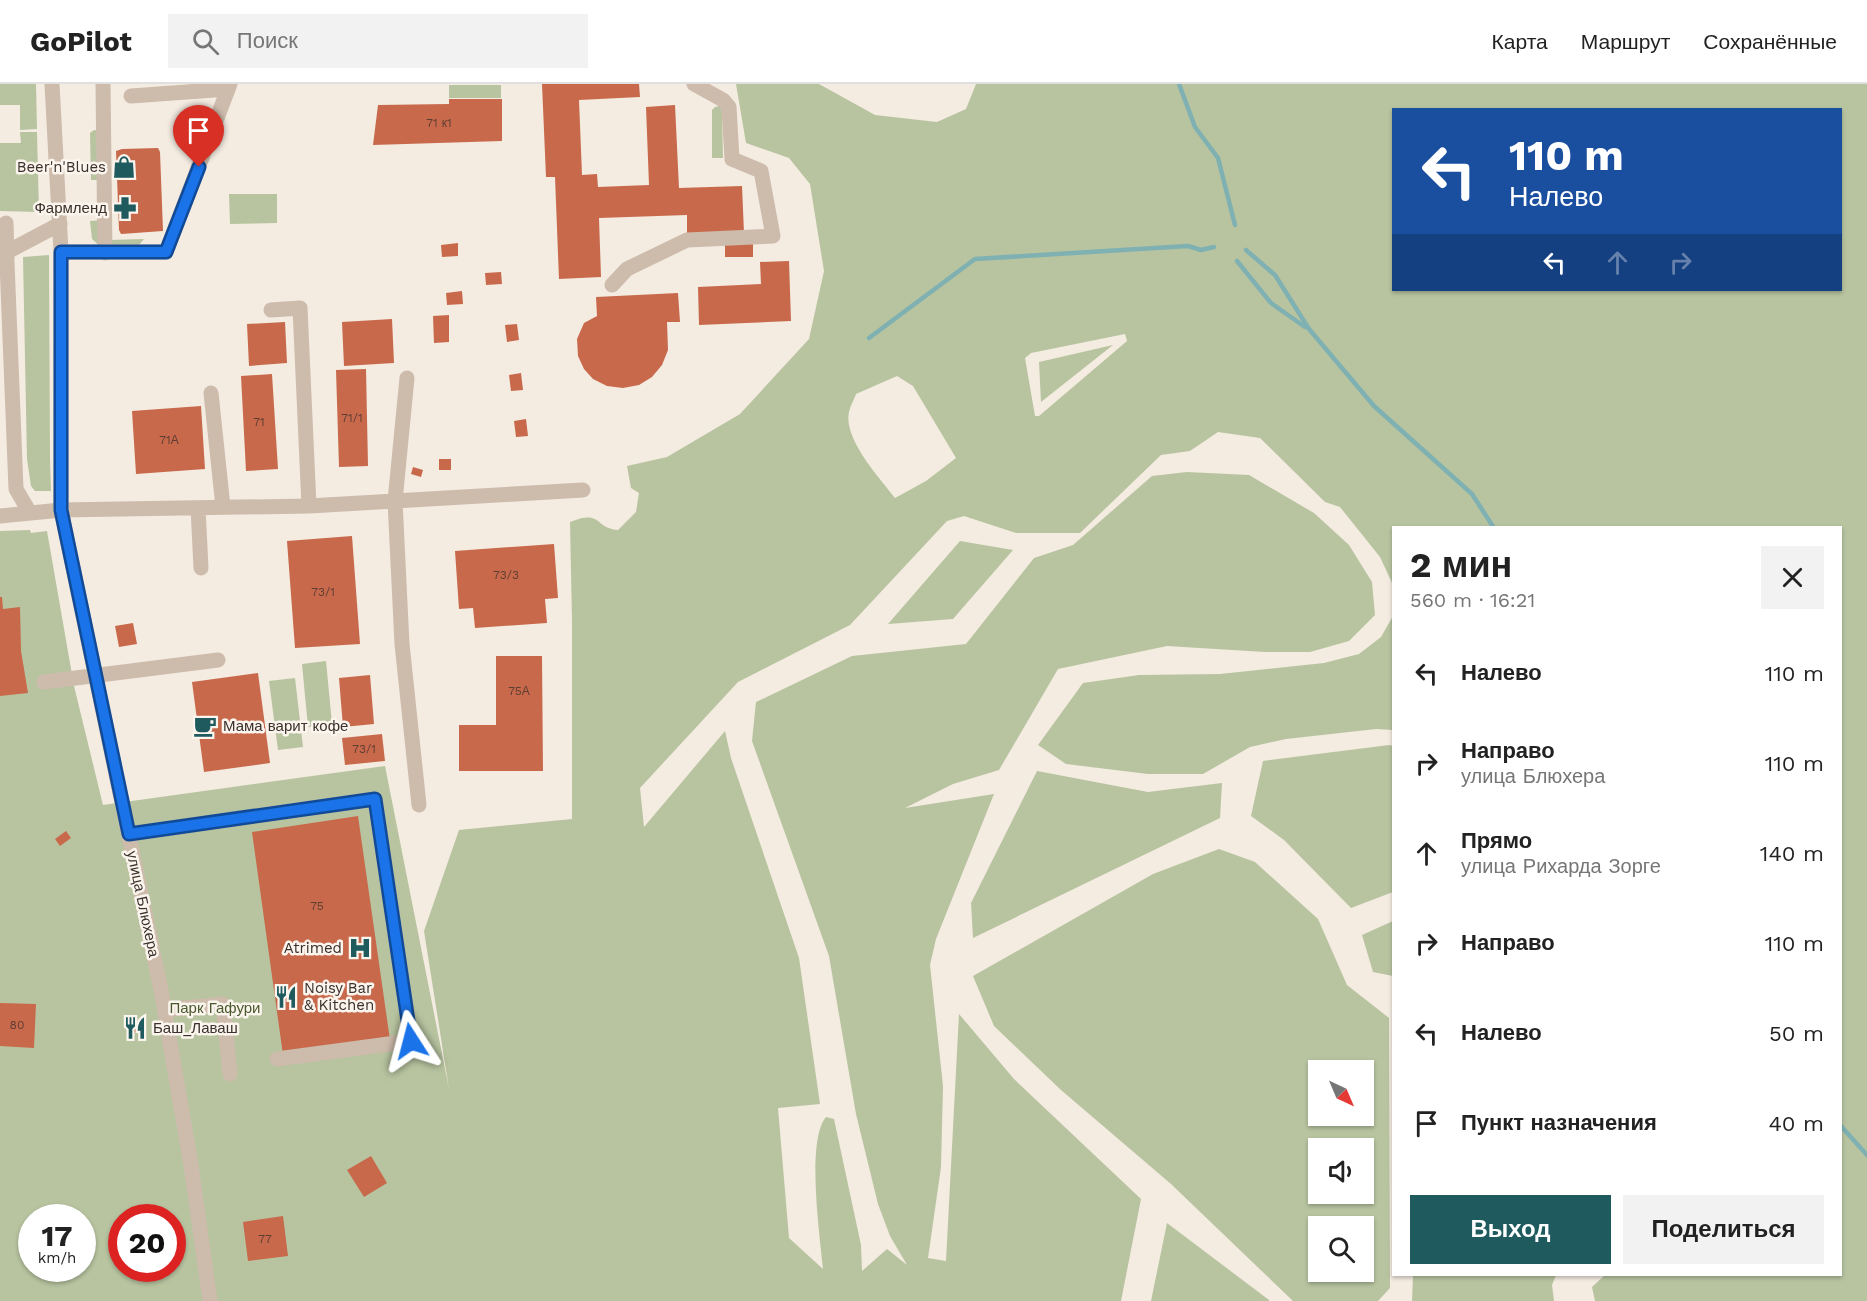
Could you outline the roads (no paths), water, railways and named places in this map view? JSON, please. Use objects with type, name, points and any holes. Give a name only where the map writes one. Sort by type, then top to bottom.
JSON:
[{"type":"street","name":"улица Блюхера","points":[[52,84],[61,252],[61,510],[165,1011],[191,1165],[210,1301]]},
{"type":"street","points":[[103,84],[105,253]]},
{"type":"street","points":[[612,285],[627,269],[687,240],[773,236],[761,171],[732,159],[729,107],[723,100],[694,84]]},
{"type":"street","points":[[61,252],[166,252],[229,86],[130,96]]},
{"type":"street","points":[[6,224],[5,322],[16,489],[30,513]]},
{"type":"street","points":[[5,259],[60,224]]},
{"type":"street","points":[[271,310],[300,308],[309,506]]},
{"type":"street","points":[[407,378],[395,501],[402,644],[419,805]]},
{"type":"street","points":[[211,393],[223,507]]},
{"type":"street","points":[[0,516],[61,510],[309,506],[583,490]]},
{"type":"street","points":[[198,508],[201,568]]},
{"type":"street","points":[[44,682],[218,660]]},
{"type":"street","points":[[129,834],[375,799],[411,1041],[277,1059]]},
{"type":"street","points":[[165,1011],[223,1004],[230,1074]]},
{"type":"waterway","points":[[1179,84],[1195,127],[1218,158],[1235,225]]},
{"type":"waterway","points":[[869,338],[975,259],[1188,246],[1201,250],[1214,247]]},
{"type":"waterway","points":[[1246,250],[1275,275],[1309,329],[1374,406],[1472,494],[1493,526]]},
{"type":"waterway","points":[[1237,261],[1271,303],[1305,327]]},
{"type":"waterway","points":[[1842,1127],[1867,1155]]},
{"type":"place","name":"Beer'n'Blues","points":[[124,167]]},
{"type":"place","name":"Фармленд","points":[[125,208]]},
{"type":"place","name":"Мама варит кофе","points":[[205,726]]},
{"type":"place","name":"Atrimed","points":[[360,948]]},
{"type":"place","name":"Noisy Bar & Kitchen","points":[[286,997]]},
{"type":"place","name":"Баш_Лаваш","points":[[135,1028]]},
{"type":"park label","name":"Парк Гафури","points":[[215,1008]]}]
